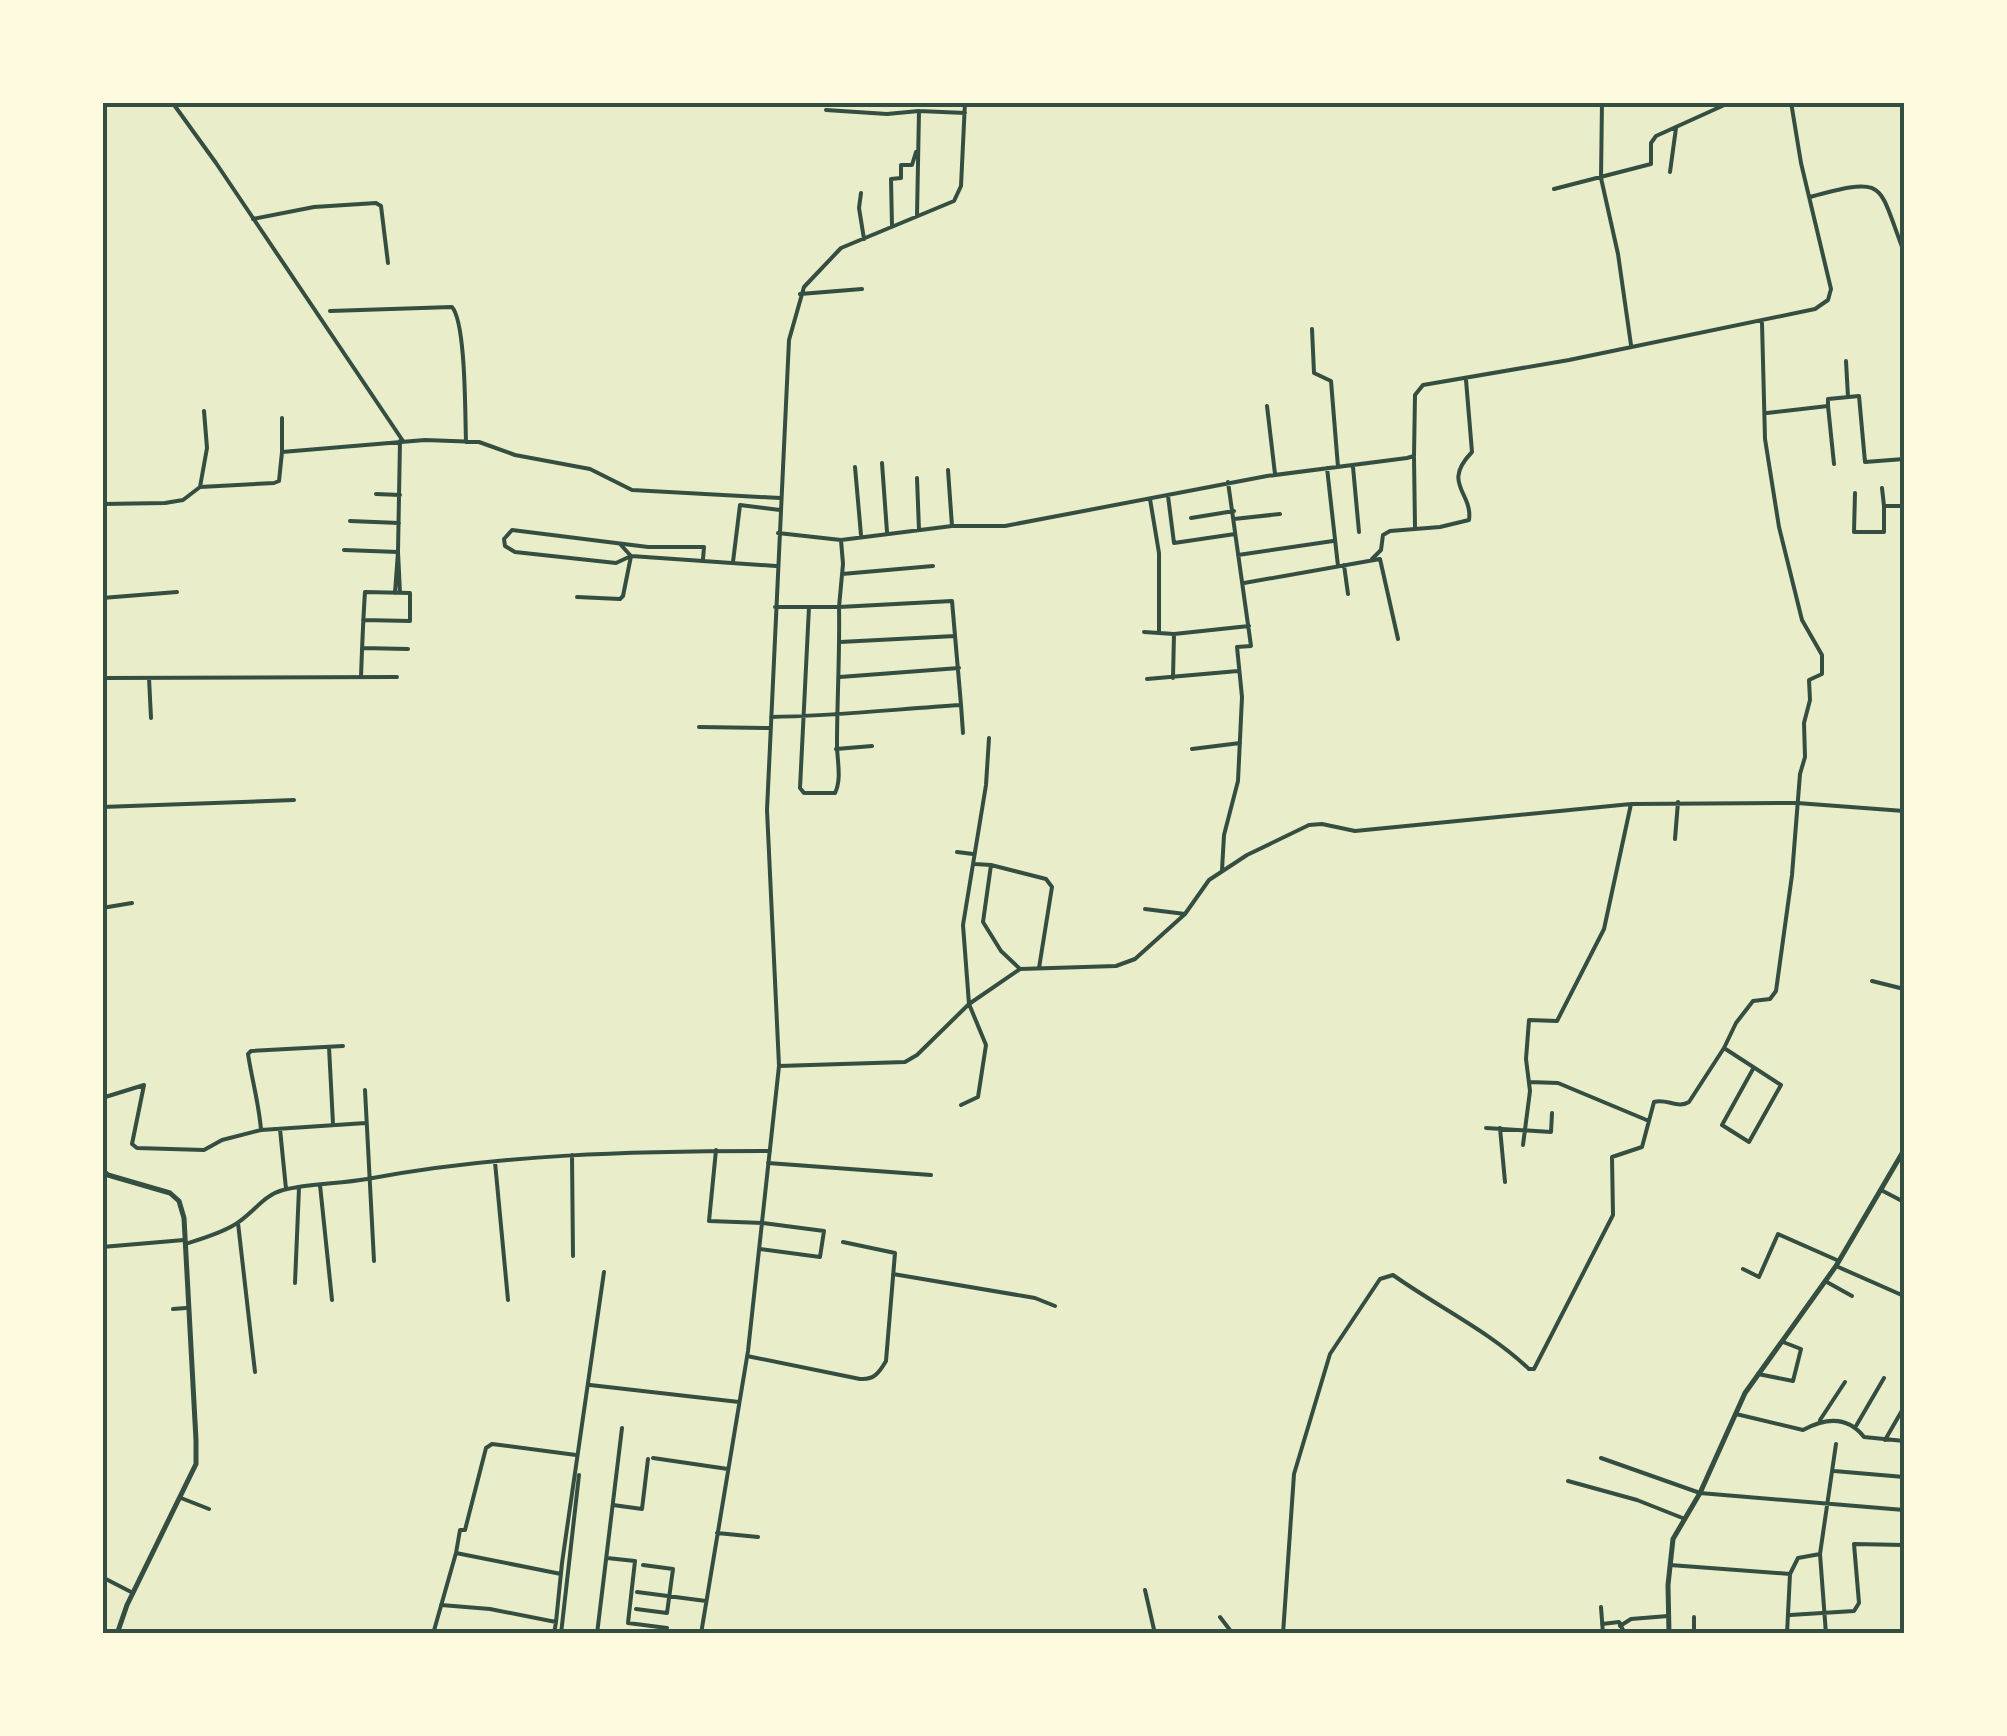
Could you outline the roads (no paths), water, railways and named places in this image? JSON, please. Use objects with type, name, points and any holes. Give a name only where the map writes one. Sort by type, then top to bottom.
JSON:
[{"type":"street","points":[[172,102],[402,441],[398,593]]},
{"type":"street","points":[[701,1634],[747,1356],[780,1066],[768,866],[776,566],[789,340],[800,294],[820,266],[841,248],[954,200],[962,186],[965,102]]},
{"type":"street","points":[[1602,102],[1600,178],[1618,254],[1632,347]]},
{"type":"street","points":[[1554,190],[1651,164],[1652,139],[1732,102]]},
{"type":"street","points":[[1416,528],[1414,456],[1417,390],[1422,385],[1762,323],[1816,309],[1830,296],[1791,102]]},
{"type":"street","points":[[826,110],[887,114],[965,112]]},
{"type":"street","points":[[917,218],[919,111]]},
{"type":"street","points":[[1670,172],[1676,126]]},
{"type":"street","points":[[892,226],[892,179],[901,178],[901,165],[912,165],[913,155],[919,150]]},
{"type":"street","points":[[1810,197],[1854,185],[1869,185],[1881,192],[1904,252]]},
{"type":"street","points":[[861,194],[864,239]]},
{"type":"street","points":[[252,219],[314,207],[376,203],[384,216],[388,263]]},
{"type":"street","points":[[800,294],[862,290]]},
{"type":"street","points":[[330,312],[452,307],[458,314],[461,339],[466,442]]},
{"type":"street","points":[[1283,1634],[1294,1474],[1330,1354],[1376,1284],[1384,1276],[1393,1275],[1440,1309],[1502,1344],[1529,1369],[1534,1369],[1613,1215],[1612,1157],[1642,1147],[1654,1102],[1689,1102],[1753,1001],[1770,999],[1776,991],[1805,757],[1804,722],[1810,678],[1822,674],[1824,669],[1822,655],[1802,620],[1779,527],[1765,440],[1762,323]]},
{"type":"street","points":[[1312,329],[1314,374],[1331,381],[1338,467]]},
{"type":"street","points":[[1846,362],[1848,397]]},
{"type":"street","points":[[1372,559],[1380,552],[1383,536],[1393,530],[1440,527],[1470,520],[1459,482],[1460,466],[1472,452],[1466,380]]},
{"type":"street","points":[[1834,464],[1828,399],[1858,396],[1864,462],[1904,459],[1904,464]]},
{"type":"street","points":[[1267,406],[1274,474]]},
{"type":"street","points":[[1767,413],[1828,406]]},
{"type":"street","points":[[200,487],[207,448],[204,411]]},
{"type":"street","points":[[102,504],[165,503],[183,500],[200,487],[279,481],[282,418]]},
{"type":"street","points":[[282,452],[402,441],[488,443],[515,456],[590,469],[632,490],[780,498]]},
{"type":"street","points":[[778,533],[841,540],[952,526],[1005,526],[1274,474],[1414,456]]},
{"type":"street","points":[[882,463],[888,532]]},
{"type":"street","points":[[1353,466],[1359,532]]},
{"type":"street","points":[[856,467],[862,535]]},
{"type":"street","points":[[1327,468],[1332,541],[1348,594]]},
{"type":"street","points":[[948,470],[952,526]]},
{"type":"street","points":[[917,478],[919,530]]},
{"type":"street","points":[[1222,870],[1224,834],[1238,781],[1242,697],[1237,647],[1251,646],[1228,482]]},
{"type":"street","points":[[1855,493],[1854,532],[1884,532],[1882,488]]},
{"type":"street","points":[[376,494],[400,495]]},
{"type":"street","points":[[1168,496],[1174,543],[1235,534]]},
{"type":"street","points":[[1150,499],[1159,554],[1159,633]]},
{"type":"street","points":[[733,562],[740,505],[780,510]]},
{"type":"street","points":[[1884,506],[1904,506]]},
{"type":"street","points":[[1191,518],[1234,512]]},
{"type":"street","points":[[1234,519],[1280,514]]},
{"type":"street","points":[[350,521],[399,523]]},
{"type":"street","points":[[703,560],[704,547],[620,544],[512,530],[504,539],[505,546],[514,552],[616,563],[632,556],[776,566]]},
{"type":"street","points":[[808,607],[802,791],[837,790],[841,540]]},
{"type":"street","points":[[1238,556],[1332,541]]},
{"type":"street","points":[[620,544],[632,556]]},
{"type":"street","points":[[344,550],[398,552]]},
{"type":"street","points":[[577,597],[620,599],[632,556]]},
{"type":"street","points":[[1244,584],[1372,559],[1382,561],[1398,639]]},
{"type":"street","points":[[842,574],[933,566]]},
{"type":"street","points":[[102,598],[177,592]]},
{"type":"street","points":[[361,677],[365,592],[410,594],[410,621],[364,620]]},
{"type":"street","points":[[775,607],[952,601],[963,733]]},
{"type":"street","points":[[102,644],[103,616]]},
{"type":"street","points":[[1144,632],[1174,634],[1249,626]]},
{"type":"street","points":[[1173,678],[1174,634]]},
{"type":"street","points":[[840,642],[956,636]]},
{"type":"street","points":[[362,648],[408,649]]},
{"type":"street","points":[[840,677],[959,668]]},
{"type":"street","points":[[1147,679],[1238,672]]},
{"type":"street","points":[[102,678],[397,677]]},
{"type":"street","points":[[149,678],[152,718]]},
{"type":"street","points":[[771,717],[961,705]]},
{"type":"street","points":[[699,727],[770,728]]},
{"type":"street","points":[[961,1105],[978,1097],[986,1052],[985,1037],[968,1004],[964,925],[990,738]]},
{"type":"street","points":[[1192,749],[1240,743]]},
{"type":"street","points":[[836,749],[872,746]]},
{"type":"street","points":[[102,807],[294,800]]},
{"type":"street","points":[[1675,839],[1678,802]]},
{"type":"street","points":[[780,1066],[904,1062],[917,1055],[968,1004],[1020,970],[1130,963],[1185,914],[1209,880],[1309,824],[1355,832],[1678,802],[1797,803],[1904,811]]},
{"type":"street","points":[[1523,1146],[1529,1020],[1557,1021],[1604,930],[1630,804]]},
{"type":"street","points":[[958,852],[974,854]]},
{"type":"street","points":[[973,864],[1046,878],[1052,887],[1039,968]]},
{"type":"street","points":[[992,865],[982,922],[1020,970]]},
{"type":"street","points":[[1904,891],[1904,945]]},
{"type":"street","points":[[102,908],[132,903]]},
{"type":"street","points":[[1144,909],[1185,914]]},
{"type":"street","points":[[1872,980],[1904,989]]},
{"type":"street","points":[[329,1046],[334,1124]]},
{"type":"street","points":[[260,1130],[260,1104],[254,1090],[250,1051],[343,1046]]},
{"type":"street","points":[[1724,1048],[1781,1085],[1750,1142],[1722,1125],[1752,1069]]},
{"type":"street","points":[[1529,1082],[1558,1083],[1649,1120]]},
{"type":"street","points":[[102,1098],[144,1084],[132,1144],[137,1148],[204,1150],[222,1140],[260,1130],[366,1123]]},
{"type":"street","points":[[365,1090],[374,1261]]},
{"type":"street","points":[[1550,1132],[1552,1112]]},
{"type":"street","points":[[280,1127],[286,1189]]},
{"type":"street","points":[[1486,1128],[1560,1133]]},
{"type":"street","points":[[1500,1128],[1506,1182]]},
{"type":"street","points":[[716,1150],[708,1221],[763,1222],[823,1230],[820,1257],[760,1249]]},
{"type":"street","points":[[1602,1624],[1619,1622],[1628,1634],[1669,1633],[1668,1564],[1673,1539],[1758,1374],[1837,1264],[1904,1150]]},
{"type":"street","points":[[102,1248],[185,1242],[238,1223],[265,1199],[286,1189],[422,1168],[572,1155],[770,1151]]},
{"type":"street","points":[[572,1155],[573,1256]]},
{"type":"street","points":[[495,1162],[508,1300]]},
{"type":"street","points":[[768,1164],[931,1175]]},
{"type":"street","points":[[102,1170],[180,1201],[196,1461],[117,1634]]},
{"type":"street","points":[[320,1186],[332,1300]]},
{"type":"street","points":[[296,1284],[300,1188]]},
{"type":"street","points":[[1881,1190],[1904,1202]]},
{"type":"street","points":[[238,1223],[255,1372]]},
{"type":"street","points":[[1743,1269],[1759,1277],[1778,1234],[1904,1296]]},
{"type":"street","points":[[747,1356],[868,1380],[879,1373],[886,1361],[893,1250],[844,1242]]},
{"type":"street","points":[[557,1634],[561,1574],[604,1272]]},
{"type":"street","points":[[893,1274],[1035,1298],[1055,1306]]},
{"type":"street","points":[[1825,1281],[1852,1296]]},
{"type":"street","points":[[173,1309],[186,1308]]},
{"type":"street","points":[[1758,1374],[1793,1381],[1801,1349],[1782,1342]]},
{"type":"street","points":[[1856,1426],[1884,1378]]},
{"type":"street","points":[[1736,1414],[1803,1430],[1820,1420],[1845,1382]]},
{"type":"street","points":[[590,1384],[739,1402]]},
{"type":"street","points":[[1885,1440],[1904,1407]]},
{"type":"street","points":[[1820,1420],[1856,1426],[1864,1437],[1904,1442]]},
{"type":"street","points":[[598,1634],[622,1428]]},
{"type":"street","points":[[434,1634],[486,1448],[492,1444],[578,1456]]},
{"type":"street","points":[[1826,1634],[1820,1554],[1836,1444]]},
{"type":"street","points":[[1601,1458],[1700,1493],[1904,1510]]},
{"type":"street","points":[[612,1505],[642,1508],[651,1459],[728,1469]]},
{"type":"street","points":[[1834,1472],[1904,1477]]},
{"type":"street","points":[[557,1634],[579,1475]]},
{"type":"street","points":[[1568,1480],[1636,1500],[1685,1520]]},
{"type":"street","points":[[180,1498],[209,1509]]},
{"type":"street","points":[[717,1533],[758,1537]]},
{"type":"street","points":[[1790,1615],[1849,1613],[1858,1606],[1854,1544],[1904,1545]]},
{"type":"street","points":[[456,1553],[561,1574]]},
{"type":"street","points":[[1788,1634],[1790,1574],[1797,1559],[1820,1554]]},
{"type":"street","points":[[606,1558],[636,1561],[628,1623],[666,1628],[666,1634]]},
{"type":"street","points":[[636,1609],[667,1613],[673,1569],[642,1564]]},
{"type":"street","points":[[1668,1564],[1790,1574]]},
{"type":"street","points":[[102,1577],[133,1593]]},
{"type":"street","points":[[1145,1590],[1155,1634]]},
{"type":"street","points":[[638,1592],[706,1602]]},
{"type":"street","points":[[441,1605],[490,1609],[556,1622]]},
{"type":"street","points":[[1601,1607],[1603,1634]]},
{"type":"street","points":[[1620,1626],[1631,1619],[1668,1616]]},
{"type":"street","points":[[1694,1617],[1694,1634]]},
{"type":"street","points":[[1220,1618],[1233,1634]]}]
